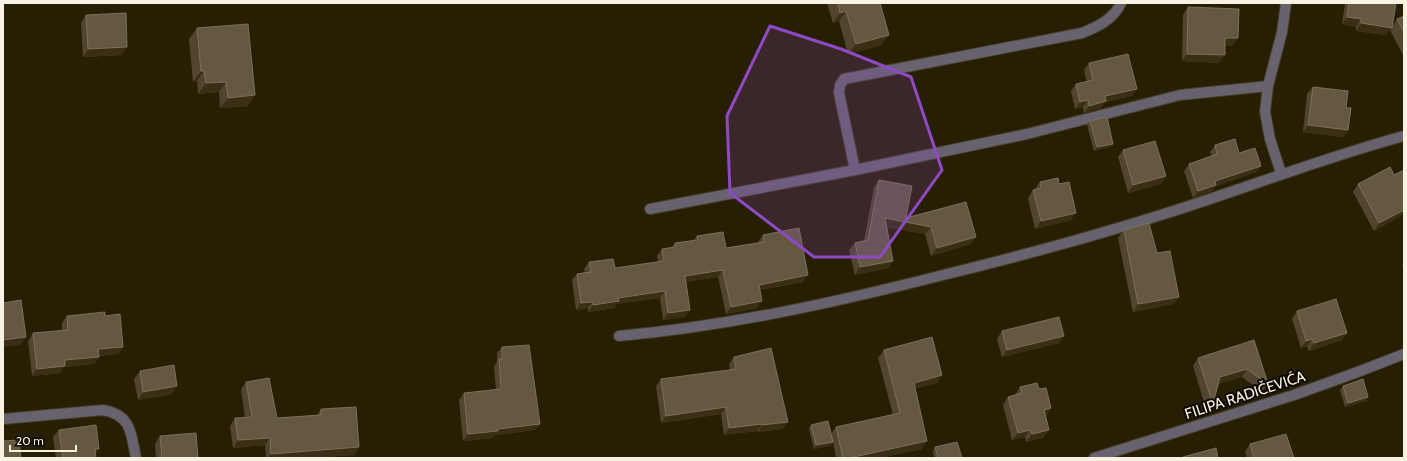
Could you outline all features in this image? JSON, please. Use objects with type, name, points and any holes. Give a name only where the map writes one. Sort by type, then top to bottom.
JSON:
[{"type":"street","points":[[855,170],[839,93],[840,85],[844,79],[1082,33],[1107,20],[1118,10],[1121,3]]},
{"type":"street","points":[[1281,173],[1270,139],[1265,112],[1268,86],[1282,32],[1286,3]]},
{"type":"street","points":[[650,209],[855,170],[1027,134],[1180,95],[1268,86]]},
{"type":"street","points":[[619,336],[738,320],[862,296],[1036,252],[1164,214],[1281,173],[1404,136]]},
{"type":"street","name":"FILIPA RADIČEVIĆA","points":[[1094,458],[1294,395],[1404,354]]},
{"type":"street","points":[[3,419],[103,410],[112,412],[120,415],[130,429],[136,458]]},
{"type":"highlighted area","points":[[770,26],[841,49],[911,77],[942,170],[880,257],[814,257],[730,193],[727,116]]},
{"type":"building","points":[[838,3],[880,3],[889,35],[856,44],[846,11],[840,13]]},
{"type":"building","points":[[1349,3],[1396,3],[1392,28],[1361,23],[1361,19],[1347,17]]},
{"type":"building","points":[[1188,7],[1239,9],[1238,38],[1225,38],[1225,55],[1187,54]]},
{"type":"building","points":[[126,13],[127,47],[88,49],[86,15]]},
{"type":"building","points":[[1404,16],[1404,32],[1397,19]]},
{"type":"building","points":[[248,24],[255,95],[228,98],[226,82],[206,83],[204,71],[201,71],[197,28]]},
{"type":"building","points":[[1128,54],[1137,89],[1105,96],[1106,101],[1089,106],[1088,100],[1080,102],[1076,84],[1093,80],[1089,63]]},
{"type":"building","points":[[1313,87],[1348,91],[1346,108],[1351,108],[1348,130],[1308,125]]},
{"type":"building","points":[[1107,117],[1113,144],[1097,147],[1090,121]]},
{"type":"building","points":[[1235,139],[1239,153],[1255,148],[1261,166],[1215,181],[1216,185],[1198,191],[1189,164],[1217,154],[1215,145]]},
{"type":"building","points":[[1155,141],[1166,176],[1133,185],[1123,150]]},
{"type":"building","points":[[1390,167],[1394,175],[1404,170],[1404,210],[1379,223],[1358,184]]},
{"type":"building","points":[[1058,178],[1059,184],[1069,182],[1076,213],[1041,221],[1033,190],[1041,188],[1040,182]]},
{"type":"building","points":[[879,180],[912,186],[906,218],[966,202],[976,237],[937,248],[931,227],[885,218],[893,261],[860,267],[855,243],[868,240]]},
{"type":"building","points":[[1149,223],[1157,253],[1170,251],[1179,297],[1138,304],[1124,230]]},
{"type":"building","points":[[799,228],[808,275],[759,285],[762,301],[731,307],[723,270],[685,276],[690,310],[668,313],[665,291],[618,298],[619,301],[593,305],[593,302],[581,303],[577,274],[591,272],[589,262],[613,259],[615,268],[664,261],[662,249],[675,247],[675,243],[698,240],[697,236],[723,232],[726,248],[764,242],[763,235]]},
{"type":"building","points":[[1336,299],[1347,333],[1314,343],[1312,339],[1306,341],[1297,311]]},
{"type":"building","points":[[21,300],[26,337],[3,340],[3,303]]},
{"type":"building","points":[[105,312],[105,316],[120,314],[123,347],[98,349],[99,357],[65,360],[65,366],[37,369],[33,333],[68,330],[67,316]]},
{"type":"building","points":[[1059,317],[1064,336],[1007,350],[1002,331]]},
{"type":"building","points":[[932,337],[942,375],[914,383],[927,441],[843,458],[836,427],[900,413],[884,350]]},
{"type":"building","points":[[1254,340],[1268,384],[1247,369],[1220,377],[1213,404],[1198,358]]},
{"type":"building","points":[[529,345],[540,424],[468,434],[464,393],[501,389],[499,359],[502,359],[502,347]]},
{"type":"building","points":[[771,348],[788,422],[729,428],[726,407],[666,416],[661,379],[736,369],[734,357]]},
{"type":"building","points":[[174,365],[177,386],[143,392],[140,371]]},
{"type":"building","points":[[269,378],[277,418],[321,415],[321,409],[356,407],[359,447],[271,454],[270,438],[238,440],[235,418],[252,417],[246,382]]},
{"type":"building","points":[[1363,379],[1368,397],[1348,403],[1343,386]]},
{"type":"building","points":[[1037,383],[1039,389],[1046,388],[1051,408],[1044,410],[1049,430],[1032,434],[1030,430],[1018,433],[1008,397],[1022,393],[1020,387]]},
{"type":"building","points":[[828,421],[833,442],[816,445],[811,425]]},
{"type":"building","points":[[96,425],[99,449],[95,449],[96,458],[63,458],[59,430]]},
{"type":"building","points":[[196,433],[198,458],[162,458],[160,436]]},
{"type":"building","points":[[1286,434],[1294,458],[1254,458],[1250,444]]},
{"type":"building","points":[[19,440],[21,458],[3,458],[3,441]]},
{"type":"building","points":[[957,442],[962,458],[938,458],[935,447]]},
{"type":"building","points":[[1216,448],[1218,458],[1183,458],[1183,457]]}]
